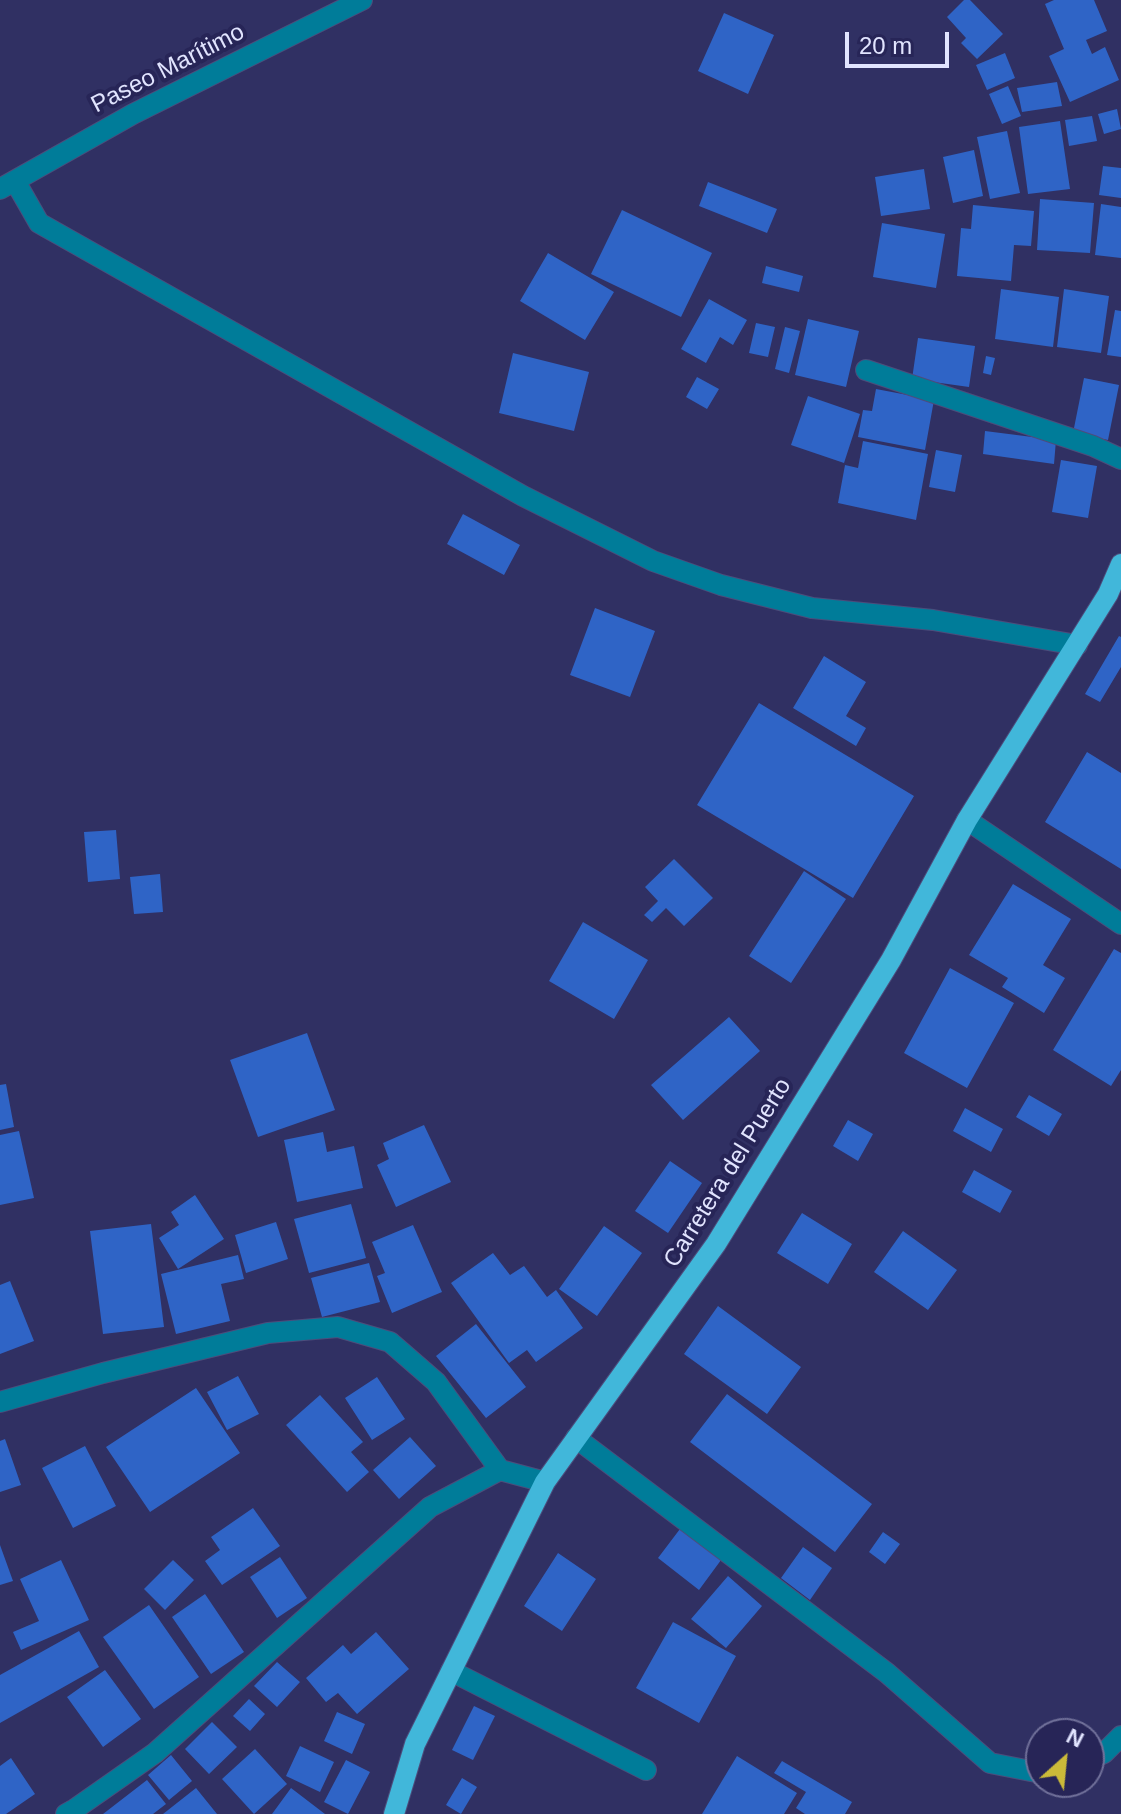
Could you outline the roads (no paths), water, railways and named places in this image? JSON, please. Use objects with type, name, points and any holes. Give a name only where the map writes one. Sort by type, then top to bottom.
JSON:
[{"type":"main road","name":"Carretera del Puerto","points":[[394,1814],[415,1744],[545,1482],[716,1244],[891,960],[967,820],[1077,645],[1115,597],[1121,564]]},
{"type":"street","name":"Paseo Marítimo","points":[[7,185],[133,114],[362,0]]},
{"type":"street","points":[[7,185],[39,223],[523,496],[653,561],[721,585],[812,608],[933,620],[1077,645]]},
{"type":"street","points":[[866,370],[1093,446],[1121,459]]},
{"type":"street","points":[[967,820],[1121,924]]},
{"type":"street","points":[[0,1402],[103,1373],[268,1333],[338,1327],[390,1342],[436,1382],[500,1470],[545,1482]]},
{"type":"street","points":[[576,1438],[887,1673],[990,1763],[1025,1770]]},
{"type":"street","points":[[66,1814],[155,1753],[430,1507],[500,1470]]},
{"type":"street","points":[[451,1671],[646,1770]]},
{"type":"street","points":[[1105,1752],[1121,1736]]}]
